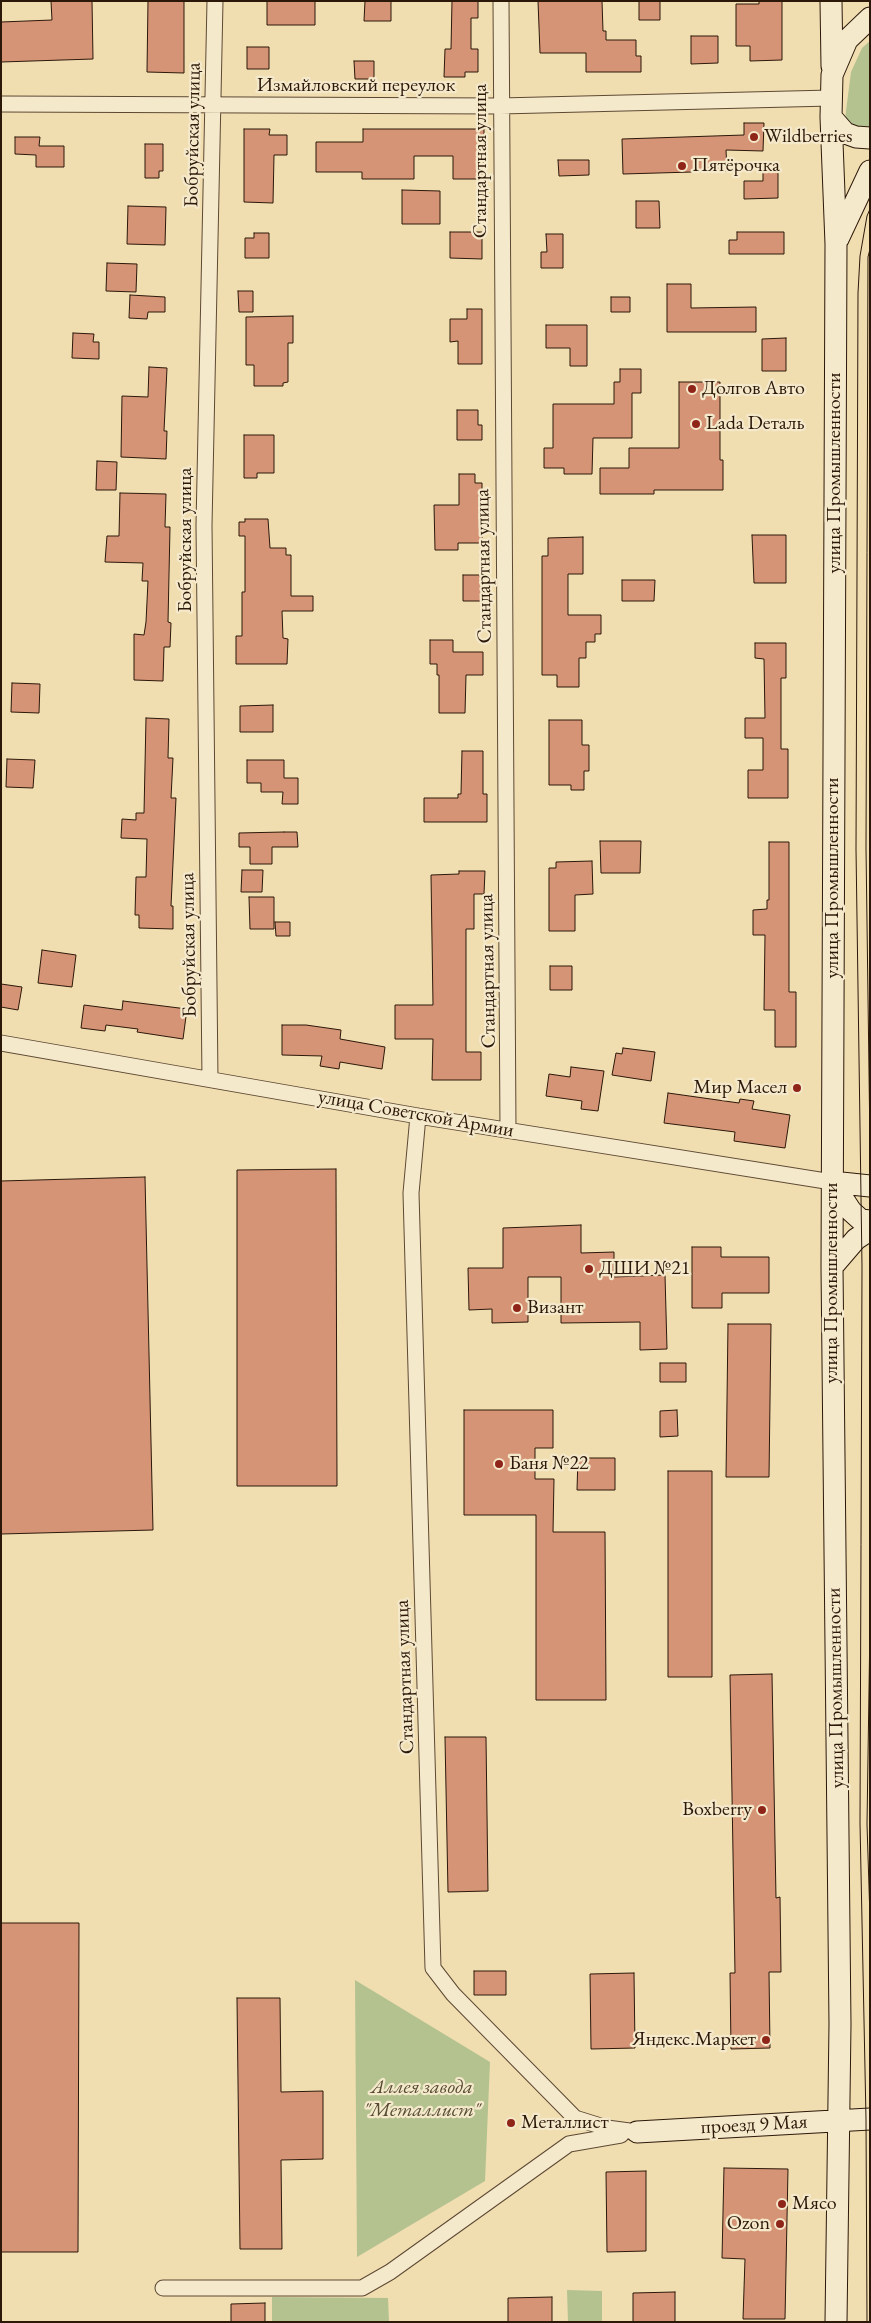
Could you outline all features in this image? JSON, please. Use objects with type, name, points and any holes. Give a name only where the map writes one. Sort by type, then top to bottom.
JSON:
[{"type":"main road","points":[[831,1],[832,75]]},
{"type":"main road","points":[[832,75],[842,49],[857,29],[870,18]]},
{"type":"main road","points":[[842,49],[856,34],[870,26]]},
{"type":"main road","name":"улица Промышленности","points":[[832,75],[831,108],[836,244],[832,1267],[840,2121],[836,2322]]},
{"type":"main road","points":[[831,108],[845,132],[856,138],[870,138]]},
{"type":"main road","name":"улица Промышленности","points":[[836,244],[870,171]]},
{"type":"main road","points":[[832,1182],[851,1211],[861,1220],[870,1221]]},
{"type":"main road","name":"улица Советской Армии","points":[[832,1182],[870,1186]]},
{"type":"main road","points":[[832,1267],[856,1240],[870,1230]]},
{"type":"main road","name":"проезд 9 Мая","points":[[637,2132],[870,2119]]},
{"type":"street","name":"Бобруйская улица","points":[[210,1079],[204,525],[215,1]]},
{"type":"street","name":"Стандартная улица","points":[[501,1],[500,106],[508,1130]]},
{"type":"street","name":"Измайловский переулок","points":[[1,104],[831,108]]},
{"type":"street","name":"улица Советской Армии","points":[[1,1042],[418,1116],[832,1182]]},
{"type":"street","name":"Стандартная улица","points":[[418,1116],[411,1193],[433,1968],[453,1994],[575,2118],[607,2128],[637,2132]]},
{"type":"street","points":[[163,2288],[362,2288],[390,2272],[569,2144],[637,2132]]},
{"type":"green space","points":[[870,41],[870,131],[865,132],[845,121],[851,72],[862,48]]},
{"type":"green space","name":"Аллея завода \"Металлист\"","points":[[355,1980],[490,2062],[485,2181],[357,2257]]},
{"type":"green space","points":[[567,2290],[602,2291],[602,2322],[568,2322]]},
{"type":"green space","points":[[272,2297],[388,2298],[389,2322],[272,2322]]},
{"type":"building","points":[[51,1],[92,1],[93,59],[1,62],[1,22],[52,20]]},
{"type":"building","points":[[148,1],[184,1],[184,73],[147,72]]},
{"type":"building","points":[[267,1],[315,1],[315,25],[267,25]]},
{"type":"building","points":[[365,1],[391,1],[391,21],[364,21]]},
{"type":"building","points":[[452,1],[478,1],[478,18],[471,18],[471,49],[478,49],[478,72],[465,72],[465,77],[444,77],[445,49],[451,49]]},
{"type":"building","points":[[538,1],[602,1],[603,31],[606,31],[606,40],[636,40],[636,56],[641,56],[641,72],[586,72],[586,53],[540,53]]},
{"type":"building","points":[[639,1],[660,1],[660,20],[639,20]]},
{"type":"building","points":[[759,1],[782,1],[782,60],[750,61],[750,46],[736,46],[736,4],[759,4]]},
{"type":"building","points":[[691,36],[718,36],[718,63],[691,64]]},
{"type":"building","points":[[247,47],[269,47],[269,69],[247,69]]},
{"type":"building","points":[[354,61],[374,61],[374,79],[355,79]]},
{"type":"building","points":[[744,123],[764,123],[763,151],[726,150],[727,171],[623,174],[622,139],[744,135]]},
{"type":"building","points":[[244,129],[270,129],[269,135],[287,135],[287,155],[274,155],[273,203],[244,202]]},
{"type":"building","points":[[363,129],[484,129],[484,179],[453,179],[453,156],[414,156],[414,179],[362,179],[362,172],[316,172],[316,142],[363,142]]},
{"type":"building","points":[[15,137],[40,137],[39,146],[64,146],[64,167],[36,167],[36,155],[15,154]]},
{"type":"building","points":[[145,144],[163,144],[163,171],[159,171],[159,178],[145,178]]},
{"type":"building","points":[[558,160],[589,160],[589,175],[559,176]]},
{"type":"building","points":[[763,163],[778,163],[778,198],[744,199],[744,181],[763,181]]},
{"type":"building","points":[[402,190],[440,191],[440,224],[402,224]]},
{"type":"building","points":[[636,201],[659,201],[660,228],[636,228]]},
{"type":"building","points":[[128,206],[166,207],[165,245],[127,244]]},
{"type":"building","points":[[450,232],[482,232],[482,259],[450,258]]},
{"type":"building","points":[[737,232],[784,232],[784,254],[729,254],[729,240],[737,240]]},
{"type":"building","points":[[254,233],[269,233],[269,258],[245,258],[245,238],[254,238]]},
{"type":"building","points":[[546,234],[563,234],[563,268],[541,268],[541,252],[547,252]]},
{"type":"building","points":[[107,263],[137,264],[136,292],[106,291]]},
{"type":"building","points":[[667,284],[691,284],[691,308],[756,307],[756,332],[667,332]]},
{"type":"building","points":[[238,291],[253,291],[253,312],[239,312]]},
{"type":"building","points":[[130,295],[165,297],[165,312],[148,312],[147,319],[129,318]]},
{"type":"building","points":[[611,297],[630,297],[630,312],[611,312]]},
{"type":"building","points":[[467,309],[482,309],[482,364],[458,364],[458,341],[450,342],[450,319],[467,319]]},
{"type":"building","points":[[293,316],[293,343],[288,343],[288,382],[283,383],[283,386],[254,386],[254,365],[246,365],[246,317]]},
{"type":"building","points":[[546,325],[587,325],[587,366],[570,366],[570,348],[546,348]]},
{"type":"building","points":[[73,333],[94,334],[93,342],[99,342],[99,359],[72,358]]},
{"type":"building","points":[[786,338],[786,371],[762,371],[762,339]]},
{"type":"building","points":[[149,367],[167,368],[164,431],[167,431],[166,459],[121,457],[122,396],[148,397]]},
{"type":"building","points":[[620,369],[641,369],[641,393],[632,393],[632,438],[593,438],[592,474],[564,474],[564,468],[544,468],[544,448],[553,448],[553,404],[614,404],[614,382],[620,382]]},
{"type":"building","points":[[679,382],[720,382],[720,460],[723,460],[723,490],[654,490],[654,494],[600,494],[600,468],[629,468],[629,448],[679,448]]},
{"type":"building","points":[[457,410],[478,410],[478,425],[482,425],[482,440],[457,440]]},
{"type":"building","points":[[244,435],[274,435],[274,473],[257,473],[257,478],[244,478]]},
{"type":"building","points":[[97,461],[117,462],[116,490],[96,490]]},
{"type":"building","points":[[459,474],[475,474],[475,483],[482,483],[482,543],[458,543],[458,550],[435,550],[434,505],[459,505]]},
{"type":"building","points":[[120,493],[166,494],[165,527],[170,527],[168,622],[171,623],[170,647],[164,647],[163,681],[134,680],[134,634],[144,635],[146,622],[148,581],[142,581],[143,563],[105,562],[107,536],[119,536]]},
{"type":"building","points":[[245,519],[268,519],[270,548],[286,548],[286,555],[291,555],[291,596],[313,596],[313,611],[282,611],[283,638],[288,639],[287,664],[236,664],[236,636],[242,636],[242,592],[245,592],[245,536],[239,536],[239,522],[245,522]]},
{"type":"building","points":[[752,535],[786,535],[786,583],[754,583]]},
{"type":"building","points":[[583,537],[583,574],[568,574],[568,615],[601,615],[601,634],[595,634],[595,642],[586,642],[586,658],[579,658],[579,687],[557,687],[557,675],[542,675],[542,556],[548,556],[548,538]]},
{"type":"building","points":[[463,575],[481,575],[481,601],[463,601]]},
{"type":"building","points":[[622,580],[655,580],[654,601],[622,601]]},
{"type":"building","points":[[430,640],[453,640],[453,652],[483,652],[483,675],[466,675],[465,713],[439,713],[439,675],[437,675],[437,664],[430,664]]},
{"type":"building","points":[[755,643],[786,643],[786,678],[781,678],[781,749],[788,749],[788,798],[748,798],[748,770],[763,770],[763,738],[745,738],[745,718],[765,718],[764,659],[755,658]]},
{"type":"building","points":[[12,683],[40,684],[39,713],[11,712]]},
{"type":"building","points":[[273,705],[273,732],[240,732],[240,706]]},
{"type":"building","points":[[146,718],[169,719],[168,758],[173,758],[171,798],[176,798],[171,906],[173,906],[173,929],[139,928],[139,915],[135,915],[136,877],[146,877],[147,839],[121,838],[122,819],[136,820],[136,813],[144,813]]},
{"type":"building","points":[[549,720],[582,720],[582,745],[589,745],[589,771],[584,771],[584,790],[571,790],[571,785],[549,785]]},
{"type":"building","points":[[462,751],[483,751],[483,794],[487,794],[487,822],[424,822],[424,798],[458,798],[458,794],[461,794]]},
{"type":"building","points":[[7,759],[35,760],[33,788],[6,787]]},
{"type":"building","points":[[247,760],[284,760],[284,778],[298,778],[298,804],[282,804],[283,792],[261,792],[261,783],[247,783]]},
{"type":"building","points":[[297,832],[298,847],[272,847],[272,864],[250,864],[250,847],[239,847],[239,833]]},
{"type":"building","points":[[600,841],[641,841],[640,873],[601,873]]},
{"type":"building","points":[[769,842],[789,842],[789,992],[796,992],[796,1047],[775,1047],[775,1010],[764,1010],[765,935],[753,935],[753,910],[767,909],[767,900],[769,900]]},
{"type":"building","points":[[592,861],[593,894],[575,895],[575,931],[549,931],[549,868],[556,868],[556,862]]},
{"type":"building","points":[[242,870],[263,870],[262,892],[241,892]]},
{"type":"building","points":[[459,871],[485,871],[484,894],[474,894],[474,929],[466,929],[466,1052],[481,1052],[481,1080],[432,1080],[433,1039],[395,1039],[395,1005],[433,1005],[431,875],[459,874]]},
{"type":"building","points":[[249,897],[274,897],[274,929],[250,929]]},
{"type":"building","points":[[275,922],[290,922],[290,936],[276,936]]},
{"type":"building","points":[[42,950],[76,955],[72,987],[38,983]]},
{"type":"building","points":[[550,966],[572,966],[572,990],[550,990]]},
{"type":"building","points":[[1,984],[22,987],[18,1010],[1,1007]]},
{"type":"building","points":[[123,1001],[187,1009],[183,1039],[137,1032],[138,1029],[106,1025],[105,1031],[81,1028],[84,1005],[122,1010]]},
{"type":"building","points":[[282,1025],[306,1025],[341,1030],[340,1039],[385,1047],[382,1069],[340,1062],[339,1069],[320,1066],[322,1056],[282,1055]]},
{"type":"building","points":[[623,1048],[655,1052],[651,1081],[612,1075],[616,1053],[622,1054]]},
{"type":"building","points":[[571,1067],[604,1071],[598,1111],[581,1109],[582,1101],[546,1096],[549,1074],[570,1077]]},
{"type":"building","points":[[668,1093],[739,1103],[740,1099],[754,1101],[752,1109],[790,1115],[785,1148],[734,1141],[735,1132],[664,1123]]},
{"type":"building","points":[[336,1169],[337,1486],[237,1486],[237,1170]]},
{"type":"building","points":[[145,1177],[153,1530],[1,1534],[1,1181]]},
{"type":"building","points":[[581,1225],[581,1253],[614,1252],[614,1277],[665,1275],[667,1349],[640,1350],[640,1322],[561,1323],[561,1277],[528,1277],[528,1322],[492,1323],[492,1309],[469,1310],[468,1268],[503,1268],[503,1228]]},
{"type":"building","points":[[692,1247],[721,1247],[721,1257],[769,1257],[769,1293],[722,1293],[722,1308],[692,1308]]},
{"type":"building","points":[[728,1324],[771,1324],[769,1477],[726,1477]]},
{"type":"building","points":[[660,1363],[686,1363],[686,1382],[660,1382]]},
{"type":"building","points":[[464,1410],[553,1410],[553,1448],[535,1448],[535,1479],[554,1479],[553,1532],[605,1532],[606,1700],[536,1700],[536,1515],[464,1515]]},
{"type":"building","points":[[677,1410],[678,1436],[660,1437],[660,1411]]},
{"type":"building","points":[[578,1458],[615,1458],[615,1490],[577,1490]]},
{"type":"building","points":[[668,1471],[712,1471],[712,1677],[668,1677]]},
{"type":"building","points":[[772,1674],[776,1898],[780,1897],[781,1972],[769,1972],[770,2048],[731,2049],[730,1973],[735,1973],[730,1675]]},
{"type":"building","points":[[445,1737],[486,1737],[488,1891],[448,1892]]},
{"type":"building","points":[[1,1923],[79,1923],[78,2252],[1,2252]]},
{"type":"building","points":[[474,1971],[506,1971],[506,1995],[474,1995]]},
{"type":"building","points":[[634,1973],[635,2048],[591,2049],[590,1974]]},
{"type":"building","points":[[237,1998],[280,1998],[281,2092],[323,2091],[323,2159],[281,2160],[282,2249],[240,2249]]},
{"type":"building","points":[[724,2168],[788,2169],[785,2319],[743,2319],[745,2259],[722,2258]]},
{"type":"building","points":[[646,2171],[646,2251],[607,2252],[606,2172]]},
{"type":"building","points":[[675,2292],[675,2322],[633,2322],[633,2293]]},
{"type":"building","points":[[552,2297],[552,2322],[508,2322],[508,2298]]},
{"type":"building","points":[[265,2303],[265,2322],[231,2322],[231,2304]]},
{"type":"tram line","points":[[867,2322],[866,2119],[860,1823],[862,1266],[856,849],[858,293],[860,256],[870,209]]},
{"type":"tram line","points":[[870,249],[868,257],[866,848],[870,1146]]},
{"type":"tram line","points":[[870,1623],[867,1824],[870,1918]]},
{"type":"place","name":"Wildberries","points":[[754,137]]},
{"type":"place","name":"Пятёрочка","points":[[682,166]]},
{"type":"place","name":"Долгов Авто","points":[[692,389]]},
{"type":"place","name":"Lada Dеталь","points":[[696,424]]},
{"type":"place","name":"Мир Масел","points":[[797,1088]]},
{"type":"place","name":"ДШИ №21","points":[[589,1269]]},
{"type":"place","name":"Визант","points":[[517,1308]]},
{"type":"place","name":"Баня №22","points":[[499,1464]]},
{"type":"place","name":"Boxberry","points":[[762,1810]]},
{"type":"place","name":"Яндекс.Маркет","points":[[766,2040]]},
{"type":"place","name":"Металлист","points":[[511,2123]]},
{"type":"place","name":"Мясо","points":[[782,2204]]},
{"type":"place","name":"Ozon","points":[[780,2224]]}]
